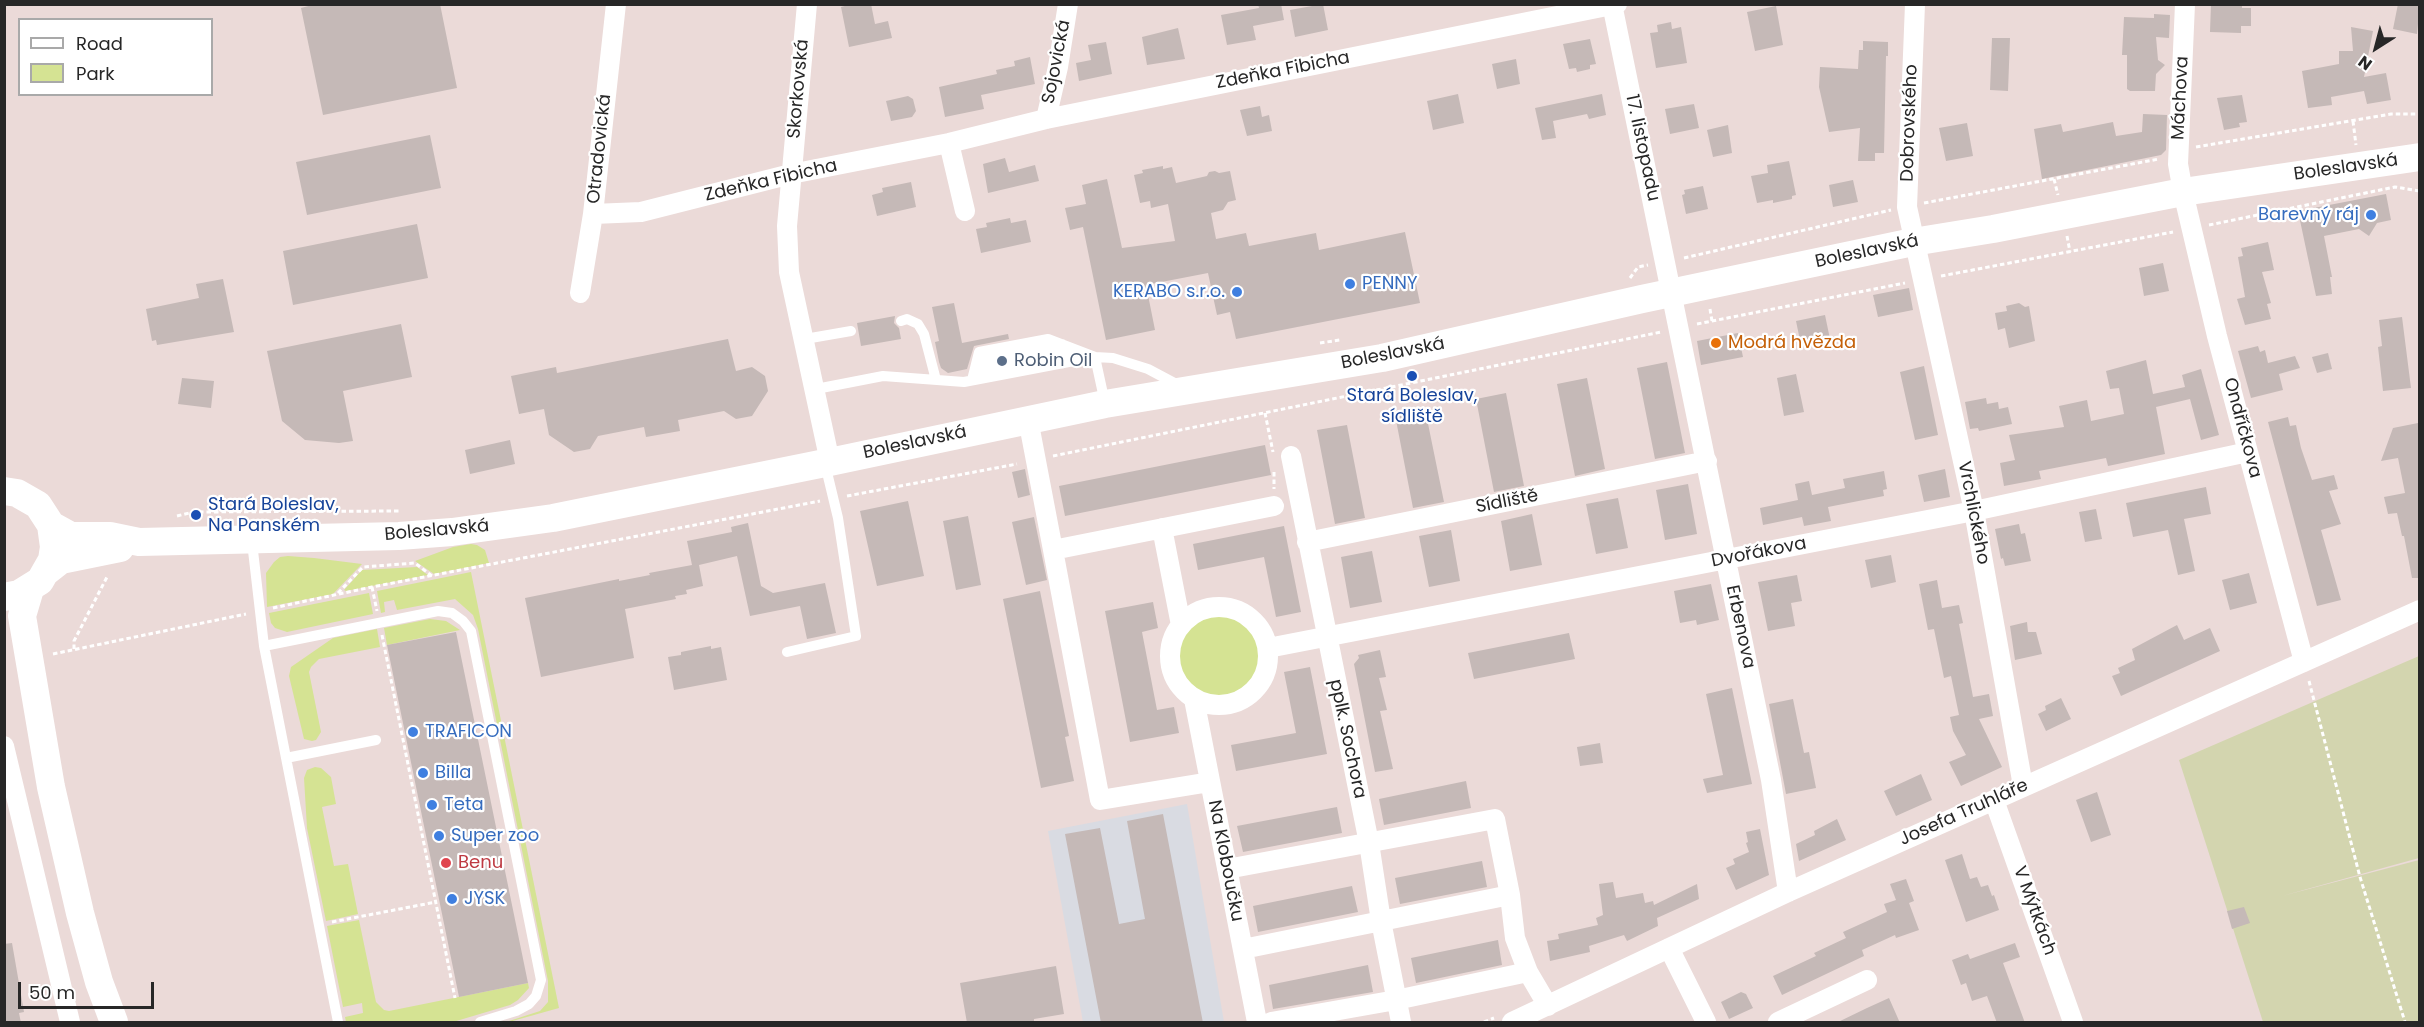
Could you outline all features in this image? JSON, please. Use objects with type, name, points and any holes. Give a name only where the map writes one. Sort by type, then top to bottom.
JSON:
[{"type":"main road","name":"Boleslavská","points":[[139,542],[363,537],[452,532],[553,518],[1105,404],[1382,358],[1672,292],[1913,242],[2183,192],[2420,157]]},
{"type":"main road","points":[[4,491],[29,498],[45,514],[51,525],[54,548],[27,586],[22,616],[51,787]]},
{"type":"main road","points":[[51,525],[71,536],[110,536],[139,542]]},
{"type":"main road","points":[[27,586],[61,560],[110,552],[139,542]]},
{"type":"main road","points":[[4,633],[51,787],[91,957],[114,1023]]},
{"type":"street","name":"Otradovická","points":[[580,293],[593,214],[616,4]]},
{"type":"street","name":"Skorkovská","points":[[807,4],[787,226],[789,272],[816,389],[828,463]]},
{"type":"street","name":"Sojovická","points":[[1046,119],[1058,67],[1068,4]]},
{"type":"street","name":"Dobrovského","points":[[1913,242],[1906,207],[1915,4]]},
{"type":"street","name":"Máchova","points":[[2183,192],[2179,150],[2185,4]]},
{"type":"street","name":"Zdeňka Fibicha","points":[[593,214],[641,212],[791,174],[949,143],[1046,119],[1614,5]]},
{"type":"street","name":"17. listopadu","points":[[1614,5],[1672,292]]},
{"type":"street","points":[[949,143],[966,211]]},
{"type":"street","name":"Ondříčkova","points":[[2183,192],[2248,452],[2304,662]]},
{"type":"street","name":"Vrchlického","points":[[1913,242],[1974,510],[2023,786]]},
{"type":"street","name":"Erbenova","points":[[1672,292],[1771,780],[1788,892]]},
{"type":"street","points":[[1028,419],[1100,800],[1210,782]]},
{"type":"street","name":"Dvořákova","points":[[1268,648],[1974,510],[2248,452]]},
{"type":"street","name":"pplk. Sochora","points":[[1282,457],[1307,542],[1369,843],[1381,921],[1401,1023]]},
{"type":"street","name":"Sídliště","points":[[1307,542],[1707,461]]},
{"type":"street","points":[[1053,550],[1274,506]]},
{"type":"street","points":[[1162,528],[1181,625],[1206,608],[1237,610],[1246,614],[1260,629],[1268,648],[1264,678],[1243,699],[1224,705],[1203,703],[1194,699]]},
{"type":"street","name":"Josefa Truhláře","points":[[1512,1023],[1788,892],[2420,610]]},
{"type":"street","name":"Na Kloboučku","points":[[1181,625],[1173,638],[1170,659],[1176,680],[1194,699],[1257,1023]]},
{"type":"street","points":[[4,746],[70,1023]]},
{"type":"street","name":"V Mýtkách","points":[[1994,801],[2073,1023]]},
{"type":"street","points":[[1227,869],[1495,819],[1510,895],[1515,938],[1528,972],[1548,1006]]},
{"type":"street","points":[[1243,949],[1510,895]]},
{"type":"street","points":[[1670,948],[1706,1023]]},
{"type":"street","points":[[1271,1023],[1528,972]]},
{"type":"street","points":[[1778,1023],[1867,981]]},
{"type":"lane","points":[[901,321],[907,320],[918,324],[924,334],[936,380]]},
{"type":"lane","points":[[805,339],[851,331]]},
{"type":"lane","points":[[816,389],[882,376],[964,382],[975,371],[1062,344],[1095,357]]},
{"type":"lane","points":[[975,371],[1079,351]]},
{"type":"lane","points":[[975,371],[1095,357],[1113,358],[1148,369],[1188,390]]},
{"type":"lane","points":[[1095,357],[1105,404]]},
{"type":"lane","points":[[787,652],[856,636],[828,463]]},
{"type":"lane","points":[[252,538],[264,646],[338,1023]]},
{"type":"lane","points":[[264,646],[438,611],[452,613],[471,631],[542,980],[536,996],[529,1004],[516,1011],[480,1023]]},
{"type":"lane","points":[[286,758],[376,740]]},
{"type":"path","points":[[30,658],[372,587],[1036,460],[1680,328],[2395,187],[2420,191]]},
{"type":"path","points":[[1265,412],[1282,457],[1274,506]]},
{"type":"path","points":[[338,594],[363,567],[415,564],[432,576]]},
{"type":"path","points":[[372,587],[455,998]]},
{"type":"path","points":[[2304,662],[2360,877],[2404,1023]]},
{"type":"path","points":[[319,925],[436,902]]},
{"type":"shaded area","points":[[1187,804],[1224,1022],[1083,1022],[1048,831]]},
{"type":"green space","points":[[471,544],[485,550],[489,563],[434,574],[415,561],[453,547]]},
{"type":"green space","points":[[280,557],[362,564],[333,594],[267,607],[266,573]]},
{"type":"green space","points":[[417,567],[428,575],[344,590],[362,570]]},
{"type":"green space","points":[[471,572],[559,1008],[509,1022],[506,1022],[540,1011],[548,1002],[548,981],[478,629],[473,615],[455,599],[397,610],[394,600],[384,602],[385,612],[381,613],[377,591]]},
{"type":"green space","points":[[369,593],[373,614],[287,632],[275,628],[271,623],[269,613]]},
{"type":"green space","points":[[1219,615],[1235,618],[1248,627],[1257,640],[1260,656],[1257,672],[1248,685],[1235,694],[1219,697],[1203,694],[1190,685],[1181,672],[1178,656],[1181,640],[1190,627],[1203,618]]},
{"type":"green space","points":[[430,619],[446,621],[460,630],[387,645],[384,628]]},
{"type":"green space","points":[[377,629],[380,647],[319,659],[311,667],[309,672],[321,732],[316,740],[304,739],[289,676],[291,667],[333,638]]},
{"type":"green space","points":[[2419,656],[2419,858],[2282,896],[2419,860],[2419,1022],[2263,1022],[2179,760]]},
{"type":"green space","points":[[315,767],[321,768],[331,777],[336,804],[322,807],[334,866],[348,864],[358,914],[326,921],[307,828],[304,778],[307,770]]},
{"type":"green space","points":[[359,920],[376,1002],[384,1010],[389,1011],[528,983],[529,988],[510,1005],[453,1022],[346,1022],[345,1017],[363,1013],[362,1003],[343,1007],[327,926]]},
{"type":"building","points":[[316,4],[440,4],[457,88],[323,115],[301,8]]},
{"type":"building","points":[[852,4],[871,4],[875,24],[888,21],[892,38],[849,47],[841,7]]},
{"type":"building","points":[[1258,4],[1281,4],[1284,20],[1253,26],[1256,40],[1227,45],[1221,15],[1259,8]]},
{"type":"building","points":[[1323,4],[1328,30],[1295,37],[1290,10]]},
{"type":"building","points":[[2211,4],[2242,4],[2242,8],[2251,8],[2251,26],[2241,26],[2241,33],[2210,32]]},
{"type":"building","points":[[2398,4],[2420,4],[2417,34],[2393,29]]},
{"type":"building","points":[[1776,6],[1783,45],[1755,51],[1747,12]]},
{"type":"building","points":[[2154,14],[2170,15],[2169,38],[2156,37],[2158,60],[2165,65],[2156,74],[2155,91],[2130,91],[2127,89],[2127,55],[2122,55],[2124,17],[2154,18]]},
{"type":"building","points":[[1671,22],[1672,29],[1681,27],[1687,63],[1656,68],[1650,33],[1658,32],[1657,25]]},
{"type":"building","points":[[2351,27],[2373,31],[2364,77],[2386,73],[2391,100],[2367,104],[2364,91],[2331,97],[2332,105],[2308,108],[2302,71],[2339,64],[2339,51],[2353,51]]},
{"type":"building","points":[[1178,28],[1185,59],[1147,65],[1142,37]]},
{"type":"building","points":[[1992,38],[2010,38],[2008,91],[1990,90]]},
{"type":"building","points":[[1590,39],[1596,64],[1590,65],[1590,69],[1577,72],[1576,68],[1569,69],[1563,44]]},
{"type":"building","points":[[1863,41],[1888,42],[1884,153],[1875,153],[1875,161],[1858,161],[1860,128],[1829,132],[1819,87],[1820,67],[1858,69],[1859,50],[1863,50]]},
{"type":"building","points":[[1106,42],[1112,74],[1079,81],[1076,63],[1091,60],[1088,45]]},
{"type":"building","points":[[1030,57],[1035,84],[981,95],[984,109],[945,117],[939,87],[997,74],[996,70],[1015,66],[1014,61]]},
{"type":"building","points":[[1516,59],[1520,84],[1497,89],[1492,64]]},
{"type":"building","points":[[1458,94],[1464,123],[1433,130],[1427,101]]},
{"type":"building","points":[[1602,94],[1606,115],[1589,119],[1587,114],[1553,121],[1556,138],[1542,140],[1535,108]]},
{"type":"building","points":[[2242,95],[2247,122],[2239,123],[2240,127],[2224,130],[2217,98]]},
{"type":"building","points":[[908,96],[913,99],[916,111],[912,117],[891,121],[886,101]]},
{"type":"building","points":[[1694,104],[1699,128],[1670,134],[1665,109]]},
{"type":"building","points":[[1260,106],[1262,117],[1269,115],[1272,131],[1247,136],[1240,110]]},
{"type":"building","points":[[2143,114],[2167,115],[2166,150],[2161,155],[2042,179],[2034,129],[2061,124],[2063,132],[2113,122],[2116,136],[2142,132]]},
{"type":"building","points":[[1967,123],[1973,156],[1946,161],[1939,128]]},
{"type":"building","points":[[1728,125],[1732,153],[1713,157],[1707,130]]},
{"type":"building","points":[[430,135],[441,188],[307,215],[296,162]]},
{"type":"building","points":[[1005,158],[1009,172],[1035,165],[1039,181],[988,193],[983,164]]},
{"type":"building","points":[[1789,161],[1796,195],[1792,196],[1792,199],[1773,203],[1773,200],[1757,203],[1751,176],[1768,173],[1767,165]]},
{"type":"building","points":[[1163,166],[1163,169],[1172,167],[1176,183],[1207,176],[1209,172],[1230,171],[1236,200],[1228,202],[1223,210],[1211,213],[1216,239],[1246,233],[1249,246],[1316,233],[1319,250],[1405,232],[1420,303],[1236,339],[1230,312],[1217,315],[1208,273],[1146,285],[1155,330],[1106,340],[1083,227],[1070,230],[1065,208],[1086,204],[1082,185],[1107,179],[1122,248],[1175,241],[1168,204],[1151,208],[1150,201],[1140,203],[1134,175],[1143,173],[1142,170]]},
{"type":"building","points":[[1853,180],[1858,202],[1833,207],[1829,185]]},
{"type":"building","points":[[911,182],[916,207],[877,216],[872,195],[883,192],[882,188]]},
{"type":"building","points":[[1703,186],[1708,209],[1686,214],[1682,195],[1685,194],[1684,190]]},
{"type":"building","points":[[2386,194],[2391,220],[2377,223],[2369,236],[2359,229],[2324,236],[2332,277],[2330,277],[2332,294],[2316,296],[2298,211]]},
{"type":"building","points":[[1010,218],[1011,223],[1026,220],[1031,242],[981,253],[976,229],[987,227],[986,223]]},
{"type":"building","points":[[417,224],[428,278],[293,305],[283,251]]},
{"type":"building","points":[[2268,242],[2274,270],[2262,272],[2271,303],[2267,304],[2271,319],[2245,325],[2237,299],[2245,297],[2238,257],[2243,256],[2241,248]]},
{"type":"building","points":[[2163,263],[2169,291],[2144,296],[2139,268]]},
{"type":"building","points":[[223,279],[234,332],[157,345],[156,340],[152,341],[146,309],[199,298],[196,284]]},
{"type":"building","points":[[1909,288],[1913,310],[1878,317],[1873,295]]},
{"type":"building","points":[[954,303],[962,343],[1008,334],[1009,339],[974,346],[967,369],[948,373],[941,368],[939,362],[935,342],[939,341],[932,307]]},
{"type":"building","points":[[2019,303],[2025,307],[2029,306],[2035,341],[2009,348],[2005,328],[1998,330],[1995,313],[2007,311],[2006,306]]},
{"type":"building","points":[[1825,315],[1830,339],[1801,345],[1796,321]]},
{"type":"building","points":[[895,316],[894,323],[899,328],[901,339],[861,346],[857,323]]},
{"type":"building","points":[[2402,317],[2411,388],[2383,391],[2378,347],[2382,346],[2379,320]]},
{"type":"building","points":[[401,324],[412,377],[343,391],[353,441],[339,443],[305,440],[282,421],[267,351]]},
{"type":"building","points":[[1738,333],[1743,357],[1701,365],[1697,341]]},
{"type":"building","points":[[728,339],[736,371],[752,367],[765,376],[768,391],[752,416],[736,419],[724,411],[678,420],[680,431],[646,437],[644,427],[598,436],[590,449],[574,452],[549,435],[544,409],[519,414],[511,376],[556,367],[557,373]]},
{"type":"building","points":[[2258,346],[2260,352],[2265,350],[2268,363],[2295,356],[2300,368],[2279,374],[2283,390],[2251,398],[2238,351]]},
{"type":"building","points":[[2328,353],[2332,369],[2317,373],[2312,357]]},
{"type":"building","points":[[2146,360],[2153,394],[2185,387],[2182,375],[2201,369],[2219,435],[2201,440],[2190,399],[2156,407],[2165,454],[2108,466],[2106,458],[2039,471],[2041,479],[2004,486],[2000,463],[2015,460],[2009,435],[2064,427],[2059,406],[2087,400],[2091,421],[2124,414],[2119,388],[2110,389],[2106,371]]},
{"type":"building","points":[[1667,362],[1685,453],[1655,459],[1637,368]]},
{"type":"building","points":[[1924,366],[1938,435],[1915,440],[1900,372]]},
{"type":"building","points":[[1796,374],[1804,412],[1784,416],[1777,378]]},
{"type":"building","points":[[182,378],[214,381],[211,408],[178,404]]},
{"type":"building","points":[[1587,378],[1605,469],[1575,476],[1557,384]]},
{"type":"building","points":[[1506,393],[1524,486],[1494,492],[1476,399]]},
{"type":"building","points":[[1986,398],[1987,404],[1998,402],[1999,409],[2008,407],[2012,424],[1979,431],[1978,428],[1970,429],[1965,402]]},
{"type":"building","points":[[1425,409],[1444,502],[1413,508],[1395,415]]},
{"type":"building","points":[[2288,417],[2290,426],[2296,425],[2312,480],[2334,475],[2338,489],[2329,491],[2341,524],[2321,530],[2341,600],[2317,606],[2268,422]]},
{"type":"building","points":[[2418,423],[2420,432],[2420,578],[2412,578],[2397,513],[2388,514],[2384,497],[2405,493],[2398,458],[2381,461],[2393,428]]},
{"type":"building","points":[[1347,425],[1365,518],[1335,524],[1317,430]]},
{"type":"building","points":[[510,440],[515,464],[470,474],[465,450]]},
{"type":"building","points":[[1265,445],[1271,475],[1065,516],[1059,486]]},
{"type":"building","points":[[1025,469],[1030,495],[1018,498],[1012,472]]},
{"type":"building","points":[[1945,469],[1950,497],[1924,502],[1918,475]]},
{"type":"building","points":[[1884,471],[1887,489],[1883,490],[1884,496],[1828,507],[1831,521],[1804,526],[1802,517],[1763,525],[1760,508],[1798,500],[1795,484],[1809,481],[1812,495],[1845,488],[1843,479]]},
{"type":"building","points":[[1688,484],[1697,534],[1665,540],[1656,490]]},
{"type":"building","points":[[2206,487],[2211,514],[2184,519],[2195,571],[2178,575],[2168,530],[2133,537],[2126,503]]},
{"type":"building","points":[[1618,498],[1628,548],[1596,554],[1586,504]]},
{"type":"building","points":[[908,501],[924,576],[877,586],[860,511]]},
{"type":"building","points":[[2096,509],[2102,539],[2085,542],[2079,512]]},
{"type":"building","points":[[1532,514],[1542,565],[1510,571],[1501,521]]},
{"type":"building","points":[[968,516],[981,585],[956,590],[943,521]]},
{"type":"building","points":[[1034,517],[1047,580],[1026,585],[1012,522]]},
{"type":"building","points":[[748,523],[761,586],[773,593],[825,583],[836,633],[807,639],[800,606],[750,616],[737,556],[699,565],[703,586],[686,590],[687,594],[675,596],[676,599],[625,609],[634,658],[541,677],[525,598],[692,565],[687,541],[732,532],[731,527]]},
{"type":"building","points":[[2019,524],[2021,534],[2025,533],[2031,561],[2005,566],[2003,558],[2001,559],[1995,529]]},
{"type":"building","points":[[1284,526],[1301,612],[1276,617],[1264,557],[1198,570],[1193,544]]},
{"type":"building","points":[[1451,530],[1460,581],[1429,587],[1419,536]]},
{"type":"building","points":[[1372,551],[1382,602],[1350,608],[1341,557]]},
{"type":"building","points":[[1891,555],[1896,582],[1871,588],[1865,560]]},
{"type":"building","points":[[2249,573],[2257,603],[2230,610],[2222,580]]},
{"type":"building","points":[[1797,575],[1802,601],[1791,603],[1795,626],[1768,631],[1758,582]]},
{"type":"building","points":[[1937,580],[1942,608],[1959,605],[1963,623],[1959,624],[1973,697],[1989,694],[1993,716],[1979,719],[2002,767],[1961,786],[1949,762],[1966,755],[1953,731],[1950,717],[1959,715],[1951,676],[1944,678],[1934,629],[1928,630],[1919,584]]},
{"type":"building","points":[[1711,584],[1719,620],[1697,625],[1696,620],[1680,623],[1674,591]]},
{"type":"building","points":[[1040,591],[1069,736],[1065,737],[1074,781],[1041,788],[1003,599]]},
{"type":"building","points":[[1153,602],[1158,628],[1142,632],[1157,710],[1174,707],[1179,733],[1130,742],[1105,611]]},
{"type":"building","points":[[2027,622],[2028,632],[2036,632],[2042,654],[2015,660],[2010,626]]},
{"type":"building","points":[[2177,625],[2184,640],[2210,628],[2220,651],[2121,696],[2112,676],[2120,673],[2118,668],[2135,660],[2132,649]]},
{"type":"building","points":[[456,632],[528,983],[459,997],[387,645]]},
{"type":"building","points":[[1569,633],[1575,659],[1474,679],[1468,653]]},
{"type":"building","points":[[711,646],[711,649],[721,647],[727,680],[674,690],[668,657]]},
{"type":"building","points":[[1380,650],[1386,677],[1379,678],[1387,710],[1380,711],[1393,769],[1375,772],[1354,664],[1359,658],[1358,655]]},
{"type":"building","points":[[1310,667],[1327,754],[1236,771],[1231,745],[1296,733],[1284,672]]},
{"type":"building","points":[[1732,688],[1752,784],[1707,793],[1703,779],[1723,775],[1706,694]]},
{"type":"building","points":[[2061,698],[2071,719],[2046,731],[2038,714],[2046,710],[2045,706]]},
{"type":"building","points":[[1793,699],[1804,753],[1809,752],[1816,788],[1786,794],[1769,704]]},
{"type":"building","points":[[1600,743],[1603,763],[1580,766],[1577,747]]},
{"type":"building","points":[[1921,774],[1932,800],[1896,816],[1884,791]]},
{"type":"building","points":[[1466,781],[1471,808],[1384,825],[1379,799]]},
{"type":"building","points":[[2097,792],[2111,835],[2091,842],[2076,800]]},
{"type":"building","points":[[1337,807],[1342,833],[1243,852],[1237,826]]},
{"type":"building","points":[[1163,814],[1203,1023],[1101,1023],[1065,834],[1100,828],[1119,924],[1145,919],[1127,821]]},
{"type":"building","points":[[1837,819],[1846,840],[1799,861],[1796,844],[1815,835],[1814,831]]},
{"type":"building","points":[[1760,829],[1769,875],[1736,890],[1726,868],[1735,864],[1733,859],[1749,852],[1746,832]]},
{"type":"building","points":[[1962,854],[1970,879],[1977,877],[1981,887],[1988,885],[1999,910],[1966,922],[1945,860]]},
{"type":"building","points":[[1482,861],[1487,887],[1400,904],[1395,878]]},
{"type":"building","points":[[1906,879],[1914,901],[1909,903],[1919,930],[1896,938],[1895,935],[1862,950],[1864,956],[1782,995],[1773,976],[1816,956],[1814,953],[1846,938],[1843,932],[1887,912],[1884,904],[1896,900],[1890,884]]},
{"type":"building","points":[[1613,882],[1616,898],[1643,893],[1645,903],[1653,901],[1654,905],[1697,884],[1699,899],[1657,918],[1658,926],[1627,941],[1624,935],[1589,946],[1590,952],[1550,961],[1547,941],[1559,939],[1558,934],[1598,925],[1596,918],[1603,915],[1599,884]]},
{"type":"building","points":[[1352,886],[1358,912],[1258,932],[1253,906]]},
{"type":"building","points":[[2244,907],[2250,923],[2232,929],[2227,911]]},
{"type":"building","points":[[1498,940],[1502,965],[1416,983],[1411,958]]},
{"type":"building","points":[[12,943],[24,1012],[19,1013],[21,1023],[4,1023],[4,944]]},
{"type":"building","points":[[2015,943],[2020,957],[2003,963],[2025,1023],[1997,1023],[1987,996],[1972,1001],[1966,983],[1961,985],[1952,960],[1968,954],[1970,959]]},
{"type":"building","points":[[1368,965],[1373,992],[1273,1009],[1269,985]]},
{"type":"building","points":[[1056,966],[1064,1014],[1034,1019],[1034,1023],[967,1023],[960,983]]},
{"type":"building","points":[[1741,992],[1746,994],[1753,1008],[1729,1019],[1721,1002]]},
{"type":"building","points":[[1889,998],[1900,1023],[1836,1023],[1867,1008]]},
{"type":"place","name":"Barevný ráj","points":[[2371,215]]},
{"type":"place","name":"PENNY","points":[[1350,284]]},
{"type":"place","name":"KERABO s.r.o.","points":[[1237,292]]},
{"type":"place","name":"Modrá hvězda","points":[[1716,343]]},
{"type":"place","name":"Robin Oil","points":[[1002,361]]},
{"type":"place","name":"Stará Boleslav, sídliště","points":[[1412,376]]},
{"type":"place","name":"Stará Boleslav, Na Panském","points":[[196,515]]},
{"type":"place","name":"TRAFICON","points":[[413,732]]},
{"type":"place","name":"Billa","points":[[423,773]]},
{"type":"place","name":"Teta","points":[[432,805]]},
{"type":"place","name":"Super zoo","points":[[439,836]]},
{"type":"place","name":"Benu","points":[[446,863]]},
{"type":"place","name":"JYSK","points":[[452,899]]}]
